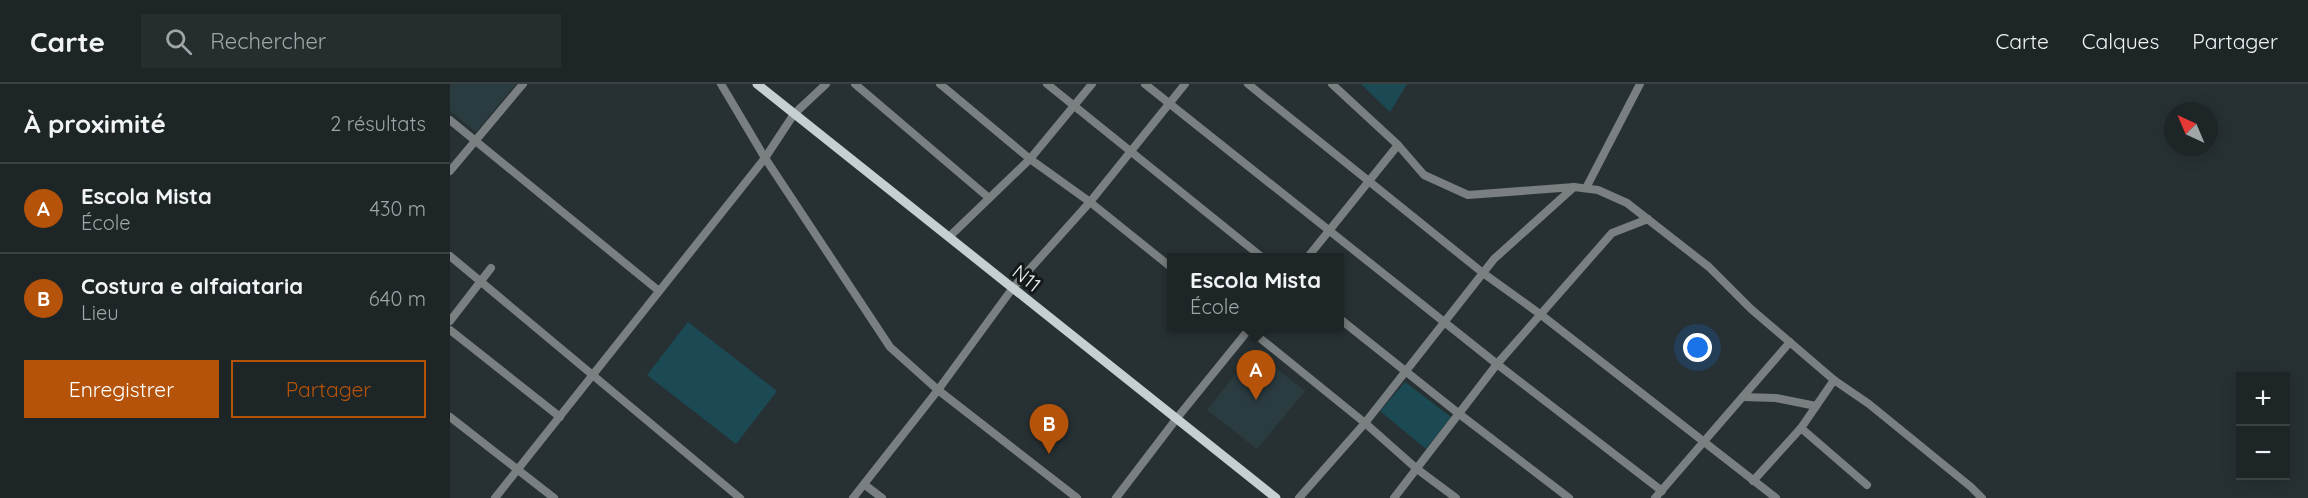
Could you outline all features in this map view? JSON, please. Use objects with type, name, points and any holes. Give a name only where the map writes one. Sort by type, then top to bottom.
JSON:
[{"type":"main road","name":"N11","points":[[757,84],[1011,289],[1276,498]]},
{"type":"street","points":[[450,171],[523,84]]},
{"type":"street","points":[[721,84],[765,158],[891,347],[938,390],[1077,498]]},
{"type":"street","points":[[495,498],[765,158],[794,114],[826,84]]},
{"type":"street","points":[[855,84],[989,198]]},
{"type":"street","points":[[940,84],[1030,159],[1090,202],[1167,264]]},
{"type":"street","points":[[1047,84],[1257,253]]},
{"type":"street","points":[[949,237],[1030,159],[1092,84]]},
{"type":"street","points":[[1144,84],[1497,364],[1662,491]]},
{"type":"street","points":[[853,498],[938,390],[1011,289],[1090,202],[1185,84]]},
{"type":"street","points":[[1248,84],[1483,273],[1540,314],[1776,498]]},
{"type":"street","points":[[1332,84],[1398,145],[1424,175],[1468,195],[1574,187],[1598,190],[1627,203],[1709,267],[1751,309],[1833,380],[1869,404],[1982,498]]},
{"type":"street","points":[[1586,188],[1640,84]]},
{"type":"street","points":[[450,120],[659,291]]},
{"type":"street","points":[[1311,253],[1398,145]]},
{"type":"street","points":[[1299,498],[1365,423],[1494,259],[1574,187]]},
{"type":"street","points":[[1394,498],[1497,364],[1612,233],[1648,219]]},
{"type":"street","points":[[450,256],[740,498]]},
{"type":"street","points":[[450,321],[491,268]]},
{"type":"street","points":[[1344,322],[1569,498]]},
{"type":"street","points":[[450,330],[560,417]]},
{"type":"street","points":[[1116,498],[1246,331]]},
{"type":"street","points":[[1252,331],[1365,423],[1417,469],[1456,498]]},
{"type":"street","points":[[1655,498],[1790,342]]},
{"type":"street","points":[[1753,481],[1801,428],[1833,380]]},
{"type":"street","points":[[1743,397],[1776,398],[1816,406]]},
{"type":"street","points":[[450,417],[554,498]]},
{"type":"street","points":[[1801,428],[1867,485]]},
{"type":"street","points":[[865,485],[882,498]]},
{"type":"shaded area","points":[[450,84],[516,84],[476,132],[450,111]]},
{"type":"shaded area","points":[[1361,84],[1407,84],[1390,112]]},
{"type":"shaded area","points":[[688,322],[777,391],[736,444],[647,375]]},
{"type":"shaded area","points":[[1254,351],[1305,391],[1257,449],[1207,410]]},
{"type":"shaded area","points":[[1405,382],[1451,417],[1426,449],[1380,411]]},
{"type":"place","name":"Escola Mista","points":[[1256,400]]},
{"type":"place","name":"Costura e alfaiataria","points":[[1049,454]]}]
